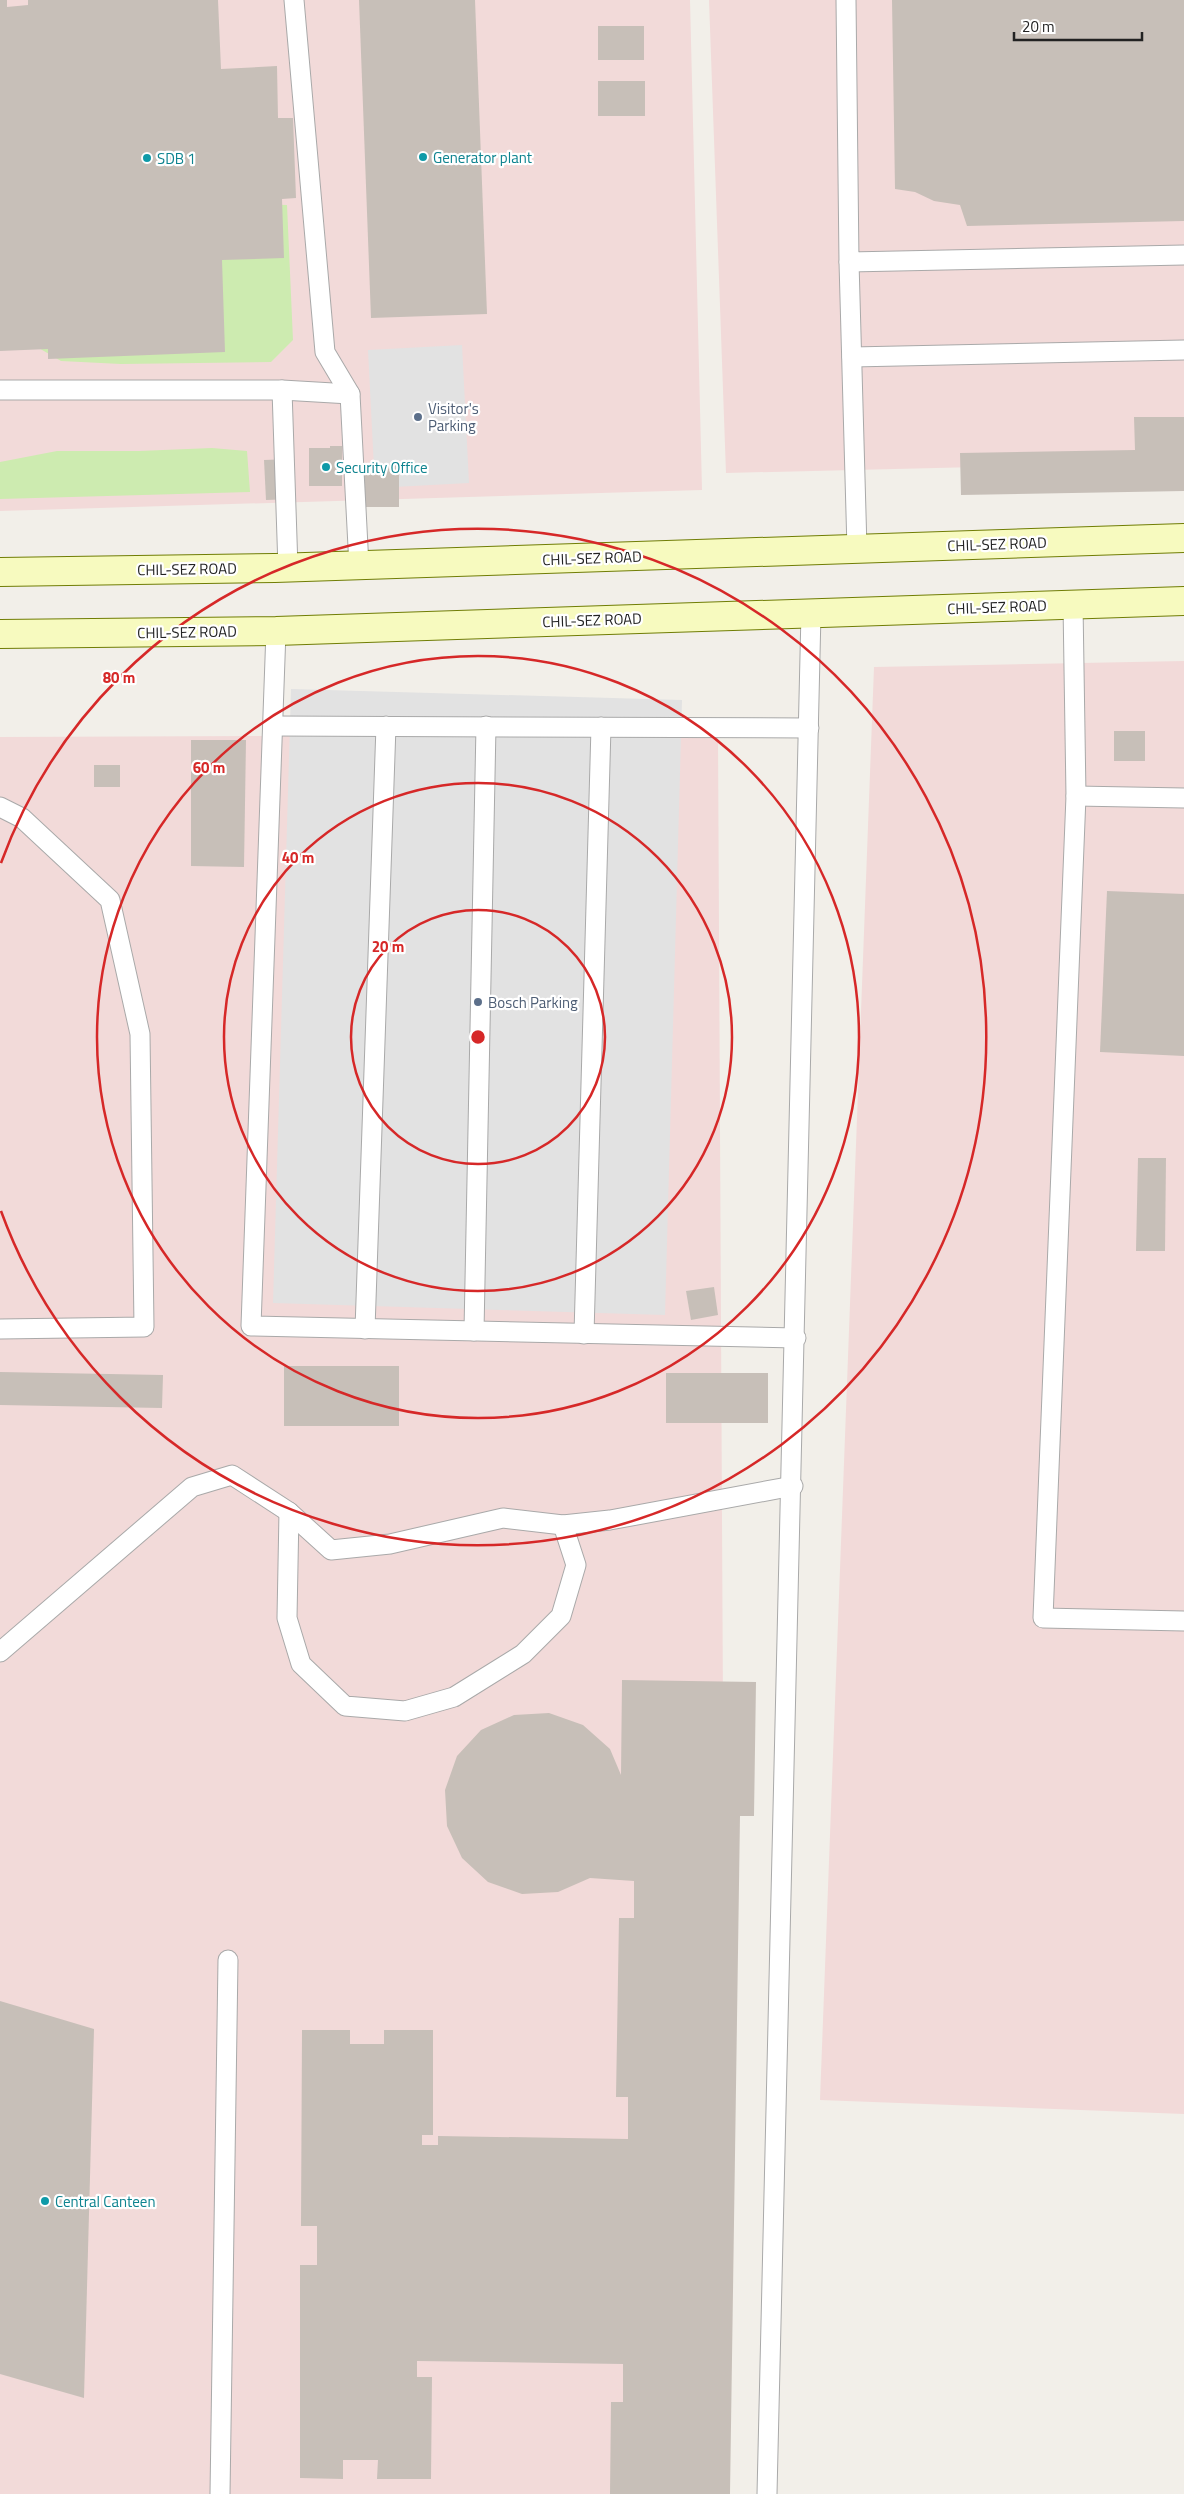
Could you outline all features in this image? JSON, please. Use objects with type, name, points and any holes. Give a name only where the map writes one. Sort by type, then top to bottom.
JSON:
[{"type":"street","name":"CHIL-SEZ ROAD","points":[[0,572],[359,566],[1184,538]]},
{"type":"street","name":"CHIL-SEZ ROAD","points":[[0,634],[276,631],[1184,600]]},
{"type":"lane","points":[[294,0],[325,352],[350,394],[359,566]]},
{"type":"lane","points":[[846,0],[849,262],[857,549]]},
{"type":"lane","points":[[849,262],[1184,255]]},
{"type":"lane","points":[[852,357],[1184,350]]},
{"type":"lane","points":[[0,390],[282,390],[350,394]]},
{"type":"lane","points":[[282,390],[288,568]]},
{"type":"lane","points":[[1073,604],[1076,796],[1043,1618],[1184,1621]]},
{"type":"lane","points":[[767,2494],[793,1486],[811,613]]},
{"type":"lane","points":[[276,631],[251,1326],[796,1338]]},
{"type":"lane","points":[[273,726],[809,728]]},
{"type":"lane","points":[[365,1329],[386,726]]},
{"type":"lane","points":[[474,1331],[486,726]]},
{"type":"lane","points":[[584,1334],[600,727]]},
{"type":"lane","points":[[1076,796],[1184,798]]},
{"type":"lane","points":[[0,807],[22,818],[110,900],[140,1034],[144,1326],[0,1329]]},
{"type":"lane","points":[[0,1652],[192,1487],[232,1475],[288,1512],[331,1550],[390,1544],[504,1518],[563,1525],[610,1520],[793,1486]]},
{"type":"lane","points":[[288,1512],[287,1618],[301,1664],[345,1706],[405,1710],[454,1697],[523,1654],[561,1616],[576,1565],[563,1525]]},
{"type":"lane","points":[[220,2494],[228,1960]]},
{"type":"shaded area","points":[[0,0],[690,0],[702,490],[0,511]]},
{"type":"shaded area","points":[[709,0],[1184,0],[1184,462],[726,473]]},
{"type":"shaded area","name":"Visitor's Parking","points":[[462,345],[469,483],[375,488],[368,350]]},
{"type":"shaded area","points":[[1184,661],[1184,2114],[820,2100],[874,667]]},
{"type":"shaded area","name":"Bosch Parking","points":[[291,689],[682,700],[665,1315],[273,1303]]},
{"type":"shaded area","points":[[718,734],[727,2494],[0,2494],[0,737]]},
{"type":"green space","points":[[220,203],[287,205],[293,340],[271,362],[121,364],[61,361],[37,347]]},
{"type":"green space","points":[[212,448],[247,451],[250,492],[0,499],[0,462],[57,451],[139,451]]},
{"type":"building","name":"SDB 1","points":[[0,0],[7,0],[7,7],[28,5],[28,0],[218,0],[221,69],[277,66],[278,118],[293,118],[296,198],[282,199],[284,258],[222,260],[225,352],[48,359],[48,349],[0,351]]},
{"type":"building","name":"Generator plant","points":[[359,0],[475,0],[487,314],[371,318]]},
{"type":"building","points":[[892,0],[1184,0],[1184,221],[967,226],[960,205],[934,201],[915,192],[895,189]]},
{"type":"building","points":[[598,26],[644,26],[644,60],[598,60]]},
{"type":"building","points":[[598,81],[645,81],[645,116],[598,116]]},
{"type":"building","points":[[1134,417],[1184,417],[1184,491],[961,495],[960,453],[1135,450]]},
{"type":"building","name":"Security Office","points":[[330,446],[342,446],[342,486],[309,486],[309,448],[330,448]]},
{"type":"building","points":[[291,459],[293,499],[266,500],[264,460]]},
{"type":"building","points":[[362,464],[399,464],[399,507],[362,507]]},
{"type":"building","points":[[1114,731],[1145,731],[1145,761],[1114,761]]},
{"type":"building","points":[[191,740],[246,740],[244,867],[191,866]]},
{"type":"building","points":[[94,765],[120,765],[120,787],[94,787]]},
{"type":"building","points":[[1107,891],[1184,894],[1184,1056],[1100,1052]]},
{"type":"building","points":[[1138,1158],[1166,1158],[1165,1251],[1136,1251]]},
{"type":"building","points":[[714,1287],[718,1315],[691,1320],[686,1291]]},
{"type":"building","points":[[284,1366],[399,1366],[399,1426],[284,1426]]},
{"type":"building","points":[[0,1372],[163,1375],[162,1408],[0,1405]]},
{"type":"building","points":[[666,1373],[768,1373],[768,1423],[666,1423]]},
{"type":"building","points":[[622,1680],[756,1682],[754,1816],[740,1816],[730,2494],[610,2494],[611,2402],[623,2402],[623,2364],[417,2361],[417,2377],[432,2377],[431,2479],[377,2479],[378,2460],[343,2460],[343,2479],[300,2478],[300,2265],[317,2265],[317,2226],[301,2226],[302,2030],[350,2030],[350,2044],[384,2044],[384,2030],[433,2030],[433,2135],[422,2135],[422,2145],[438,2145],[438,2136],[628,2139],[628,2097],[616,2097],[619,1918],[634,1918],[634,1881],[590,1878],[558,1892],[522,1894],[488,1882],[462,1858],[447,1826],[445,1790],[457,1756],[481,1730],[514,1715],[549,1713],[583,1725],[610,1749],[621,1775]]},
{"type":"building","name":"Central Canteen","points":[[0,2001],[94,2029],[84,2398],[0,2374]]},
{"type":"place","name":"Generator plant","points":[[423,157]]},
{"type":"place","name":"SDB 1","points":[[147,158]]},
{"type":"place","name":"Visitor's Parking","points":[[418,417]]},
{"type":"place","name":"Security Office","points":[[326,467]]},
{"type":"place","name":"Bosch Parking","points":[[478,1002]]},
{"type":"place","name":"Central Canteen","points":[[45,2201]]}]
